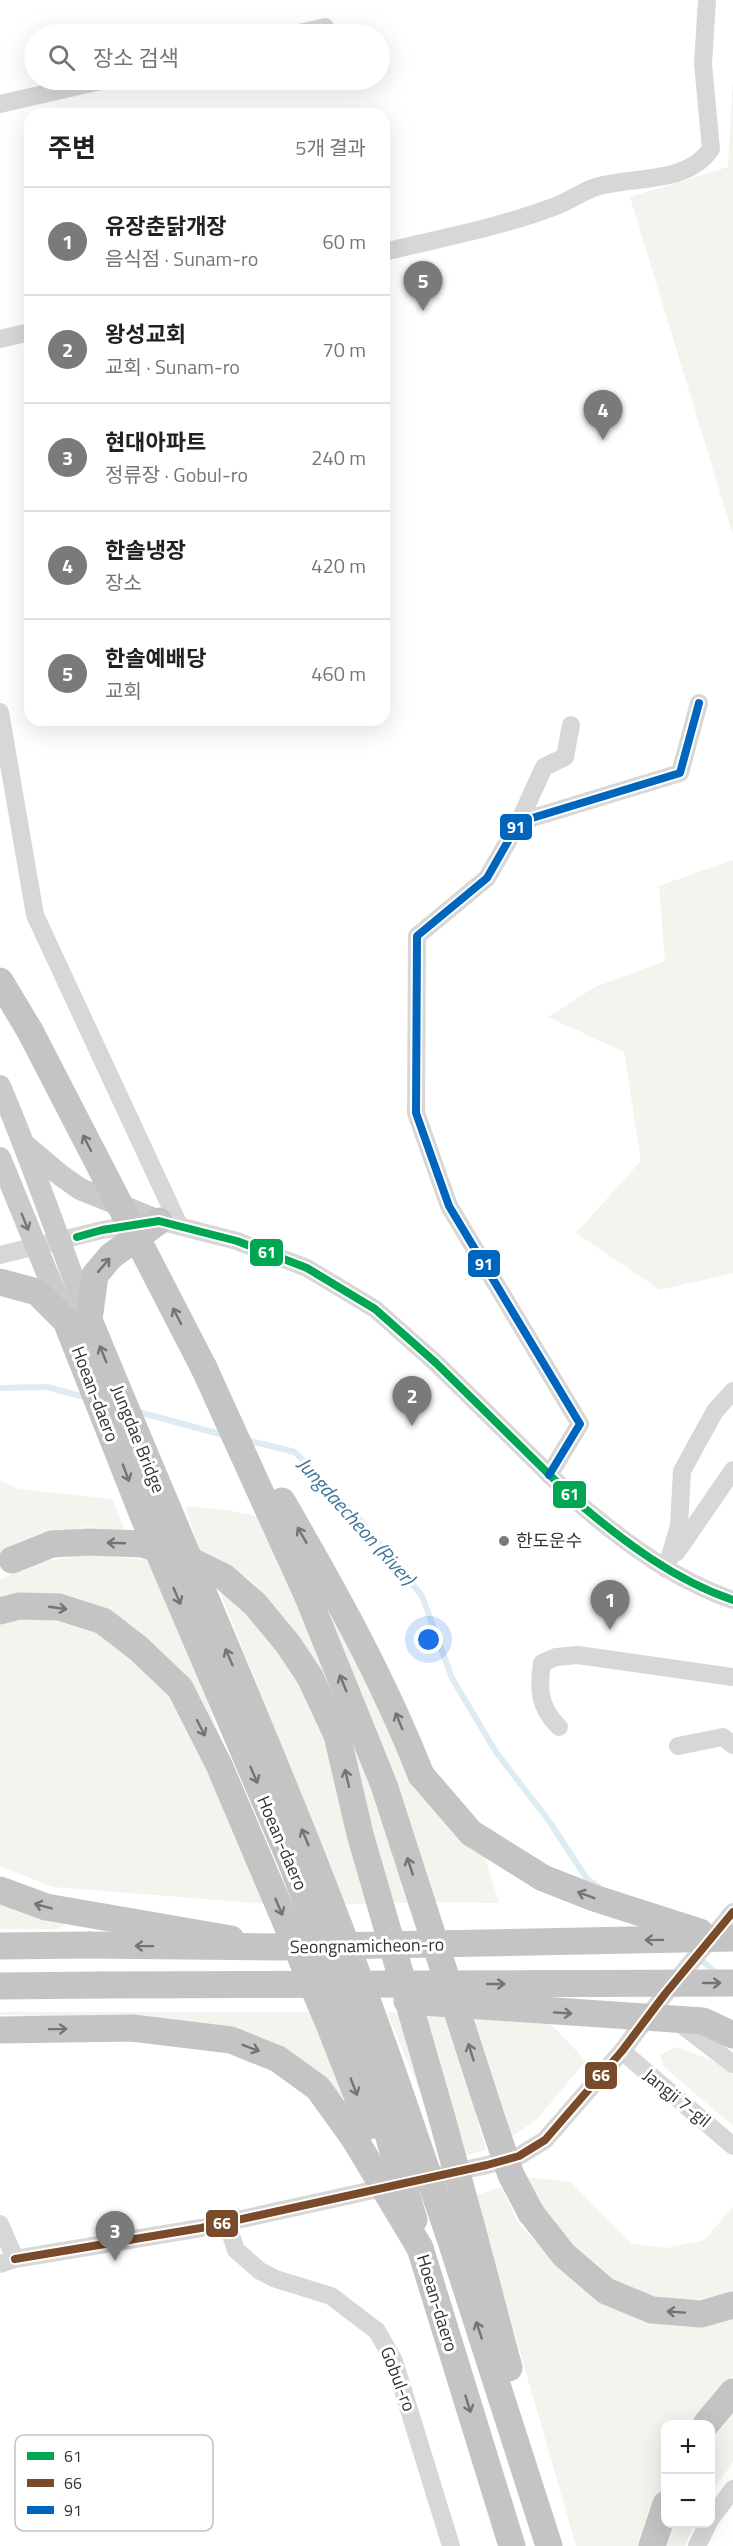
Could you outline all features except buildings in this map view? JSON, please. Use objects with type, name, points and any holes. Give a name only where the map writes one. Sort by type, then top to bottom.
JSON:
[{"type":"highway","points":[[0,981],[30,1031],[320,1591],[395,1709],[421,1775],[471,1833],[543,1878],[594,1898],[727,1938]]},
{"type":"highway","points":[[0,1282],[37,1292],[78,1320],[95,1275],[111,1256],[169,1223]]},
{"type":"highway","name":"Hoean-daero","points":[[78,1320],[146,1523],[291,1862],[362,2047],[381,2133],[420,2248],[512,2546]]},
{"type":"highway","name":"Jungdae Bridge","points":[[78,1320],[173,1525]]},
{"type":"highway","name":"Hoean-daero","points":[[173,1525],[320,1871],[377,2024],[381,2133],[460,2233],[549,2546]]},
{"type":"highway","points":[[6,1563],[52,1544],[89,1542],[143,1544],[191,1561],[224,1577],[255,1604],[288,1644],[310,1677],[337,1734],[360,1834],[442,2118],[460,2233],[557,2546]]},
{"type":"highway","points":[[320,1591],[488,2108],[511,2175],[531,2213],[564,2255],[606,2291],[652,2310],[701,2314],[733,2305]]},
{"type":"highway","points":[[0,1611],[19,1606],[59,1607],[103,1621],[139,1649],[180,1688],[219,1765],[329,2024],[381,2133]]},
{"type":"highway","points":[[0,1890],[46,1907],[280,1947]]},
{"type":"highway","name":"Seongnamicheon-ro","points":[[0,1946],[280,1947],[727,1938]]},
{"type":"highway","points":[[0,1986],[733,1983]]},
{"type":"highway","points":[[211,1986],[703,2021],[733,2035]]},
{"type":"highway","points":[[0,2030],[132,2028],[231,2040],[278,2059],[381,2133]]},
{"type":"highway","points":[[709,2420],[733,2392]]},
{"type":"highway","points":[[652,2546],[661,2519]]},
{"type":"main road","name":"Hoean-daero","points":[[0,1086],[26,1146],[59,1241],[78,1320]]},
{"type":"main road","points":[[26,1146],[80,1189],[169,1223]]},
{"type":"main road","name":"Hoean-daero","points":[[1,1170],[35,1246],[78,1320]]},
{"type":"street","points":[[390,251],[501,223],[557,206],[594,188],[682,172],[704,159],[711,149],[703,64],[707,0]]},
{"type":"street","points":[[0,104],[61,90]]},
{"type":"street","points":[[0,339],[24,333]]},
{"type":"street","points":[[519,822],[680,773],[699,703]]},
{"type":"street","points":[[0,712],[35,915],[169,1223]]},
{"type":"street","points":[[549,1475],[580,1424],[449,1206],[416,1113],[417,936],[488,878],[519,822],[544,766],[566,757],[571,725]]},
{"type":"street","points":[[0,1255],[102,1230],[169,1223],[237,1241],[307,1269],[375,1309],[436,1363],[600,1522],[666,1569],[697,1586],[733,1600]]},
{"type":"street","points":[[666,1569],[679,1526],[682,1471],[715,1412],[733,1391]]},
{"type":"street","points":[[666,1569],[733,1470]]},
{"type":"street","points":[[559,1727],[546,1714],[539,1684],[542,1663],[556,1656],[578,1655],[733,1677]]},
{"type":"street","points":[[678,1746],[723,1737],[733,1745]]},
{"type":"street","points":[[0,2224],[8,2262],[226,2223],[519,2156],[545,2140],[622,2051],[660,1999],[733,1912]]},
{"type":"street","points":[[660,1999],[733,2064]]},
{"type":"street","name":"Jangji 7-gil","points":[[622,2051],[733,2146]]},
{"type":"street","name":"Gobul-ro","points":[[226,2223],[236,2250],[260,2271],[276,2279],[331,2296],[377,2331],[394,2361],[451,2546]]},
{"type":"street","points":[[715,2514],[733,2488]]},
{"type":"street","points":[[697,2546],[706,2528]]},
{"type":"shaded area","points":[[733,79],[733,535],[630,197],[728,167]]},
{"type":"shaded area","points":[[733,860],[733,1273],[660,1290],[576,1233],[641,1161],[624,1052],[548,1017],[595,987],[665,961],[659,886]]},
{"type":"shaded area","points":[[0,1480],[18,1489],[112,1499],[125,1531],[87,1527],[42,1535],[0,1554]]},
{"type":"shaded area","points":[[185,1506],[226,1510],[262,1517],[417,1903],[390,1903],[301,1641],[255,1584],[223,1561],[200,1551]]},
{"type":"shaded area","points":[[88,1554],[147,1560],[190,1655],[231,1766],[202,1713],[160,1650],[104,1608],[0,1600],[0,1580],[31,1564]]},
{"type":"shaded area","points":[[220,1592],[255,1619],[312,1698],[374,1904],[344,1904]]},
{"type":"shaded area","points":[[55,1613],[90,1627],[136,1660],[162,1686],[195,1735],[268,1904],[53,1887],[0,1866],[0,1620]]},
{"type":"shaded area","points":[[329,1616],[336,1622],[479,1839],[499,1903],[432,1902]]},
{"type":"shaded area","points":[[0,1896],[66,1924],[58,1929],[0,1929]]},
{"type":"shaded area","points":[[0,2012],[312,2012],[355,2118],[296,2063],[91,2017],[0,2015]]},
{"type":"shaded area","points":[[387,2012],[403,2013],[424,2101]]},
{"type":"shaded area","points":[[421,2013],[447,2014],[486,2150],[463,2156]]},
{"type":"shaded area","points":[[468,2014],[546,2019],[586,2061],[536,2120],[510,2138]]},
{"type":"shaded area","points":[[676,2047],[723,2064],[733,2074],[733,2126],[664,2067],[660,2055]]},
{"type":"shaded area","points":[[527,2177],[571,2182],[632,2244],[666,2248],[704,2240],[733,2207],[733,2293],[675,2303],[636,2294],[592,2274],[558,2240]]},
{"type":"shaded area","points":[[501,2187],[518,2223],[566,2273],[733,2317],[733,2375],[699,2420],[661,2420],[661,2492],[642,2546],[576,2546],[475,2196]]},
{"type":"shaded area","points":[[733,2405],[733,2462],[715,2487],[715,2474],[715,2430]]},
{"type":"shaded area","points":[[668,2528],[692,2528],[685,2546],[662,2546]]},
{"type":"waterway","name":"Jungdaecheon (River)","points":[[0,1388],[47,1387],[88,1398]]},
{"type":"waterway","name":"Jungdaecheon (River)","points":[[135,1411],[227,1436]]},
{"type":"waterway","name":"Jungdaecheon (River)","points":[[246,1440],[295,1452],[359,1519],[422,1596],[452,1678],[496,1752],[549,1821],[587,1879],[599,1887]]},
{"type":"waterway","name":"Jungdaecheon (River)","points":[[697,1957],[717,1973]]},
{"type":"transit line","name":"91","points":[[549,1475],[580,1424],[449,1206],[416,1113],[417,936],[487,878],[519,822],[680,773],[699,703]]},
{"type":"transit line","name":"61","points":[[77,1237],[102,1230],[159,1221],[237,1241],[307,1268],[375,1309],[436,1363],[576,1501],[612,1531],[650,1558],[690,1582],[733,1600]]},
{"type":"transit line","name":"66","points":[[15,2259],[201,2228],[519,2156],[545,2140],[622,2051],[665,1994],[733,1912]]},
{"type":"place","name":"한솔예배당","points":[[423,311]]},
{"type":"place","name":"한솔냉장","points":[[603,440]]},
{"type":"place","name":"왕성교회","points":[[412,1426]]},
{"type":"place","name":"한도운수","points":[[504,1541]]},
{"type":"place","name":"유장춘닭개장","points":[[610,1630]]},
{"type":"place","name":"현대아파트","points":[[115,2261]]}]
